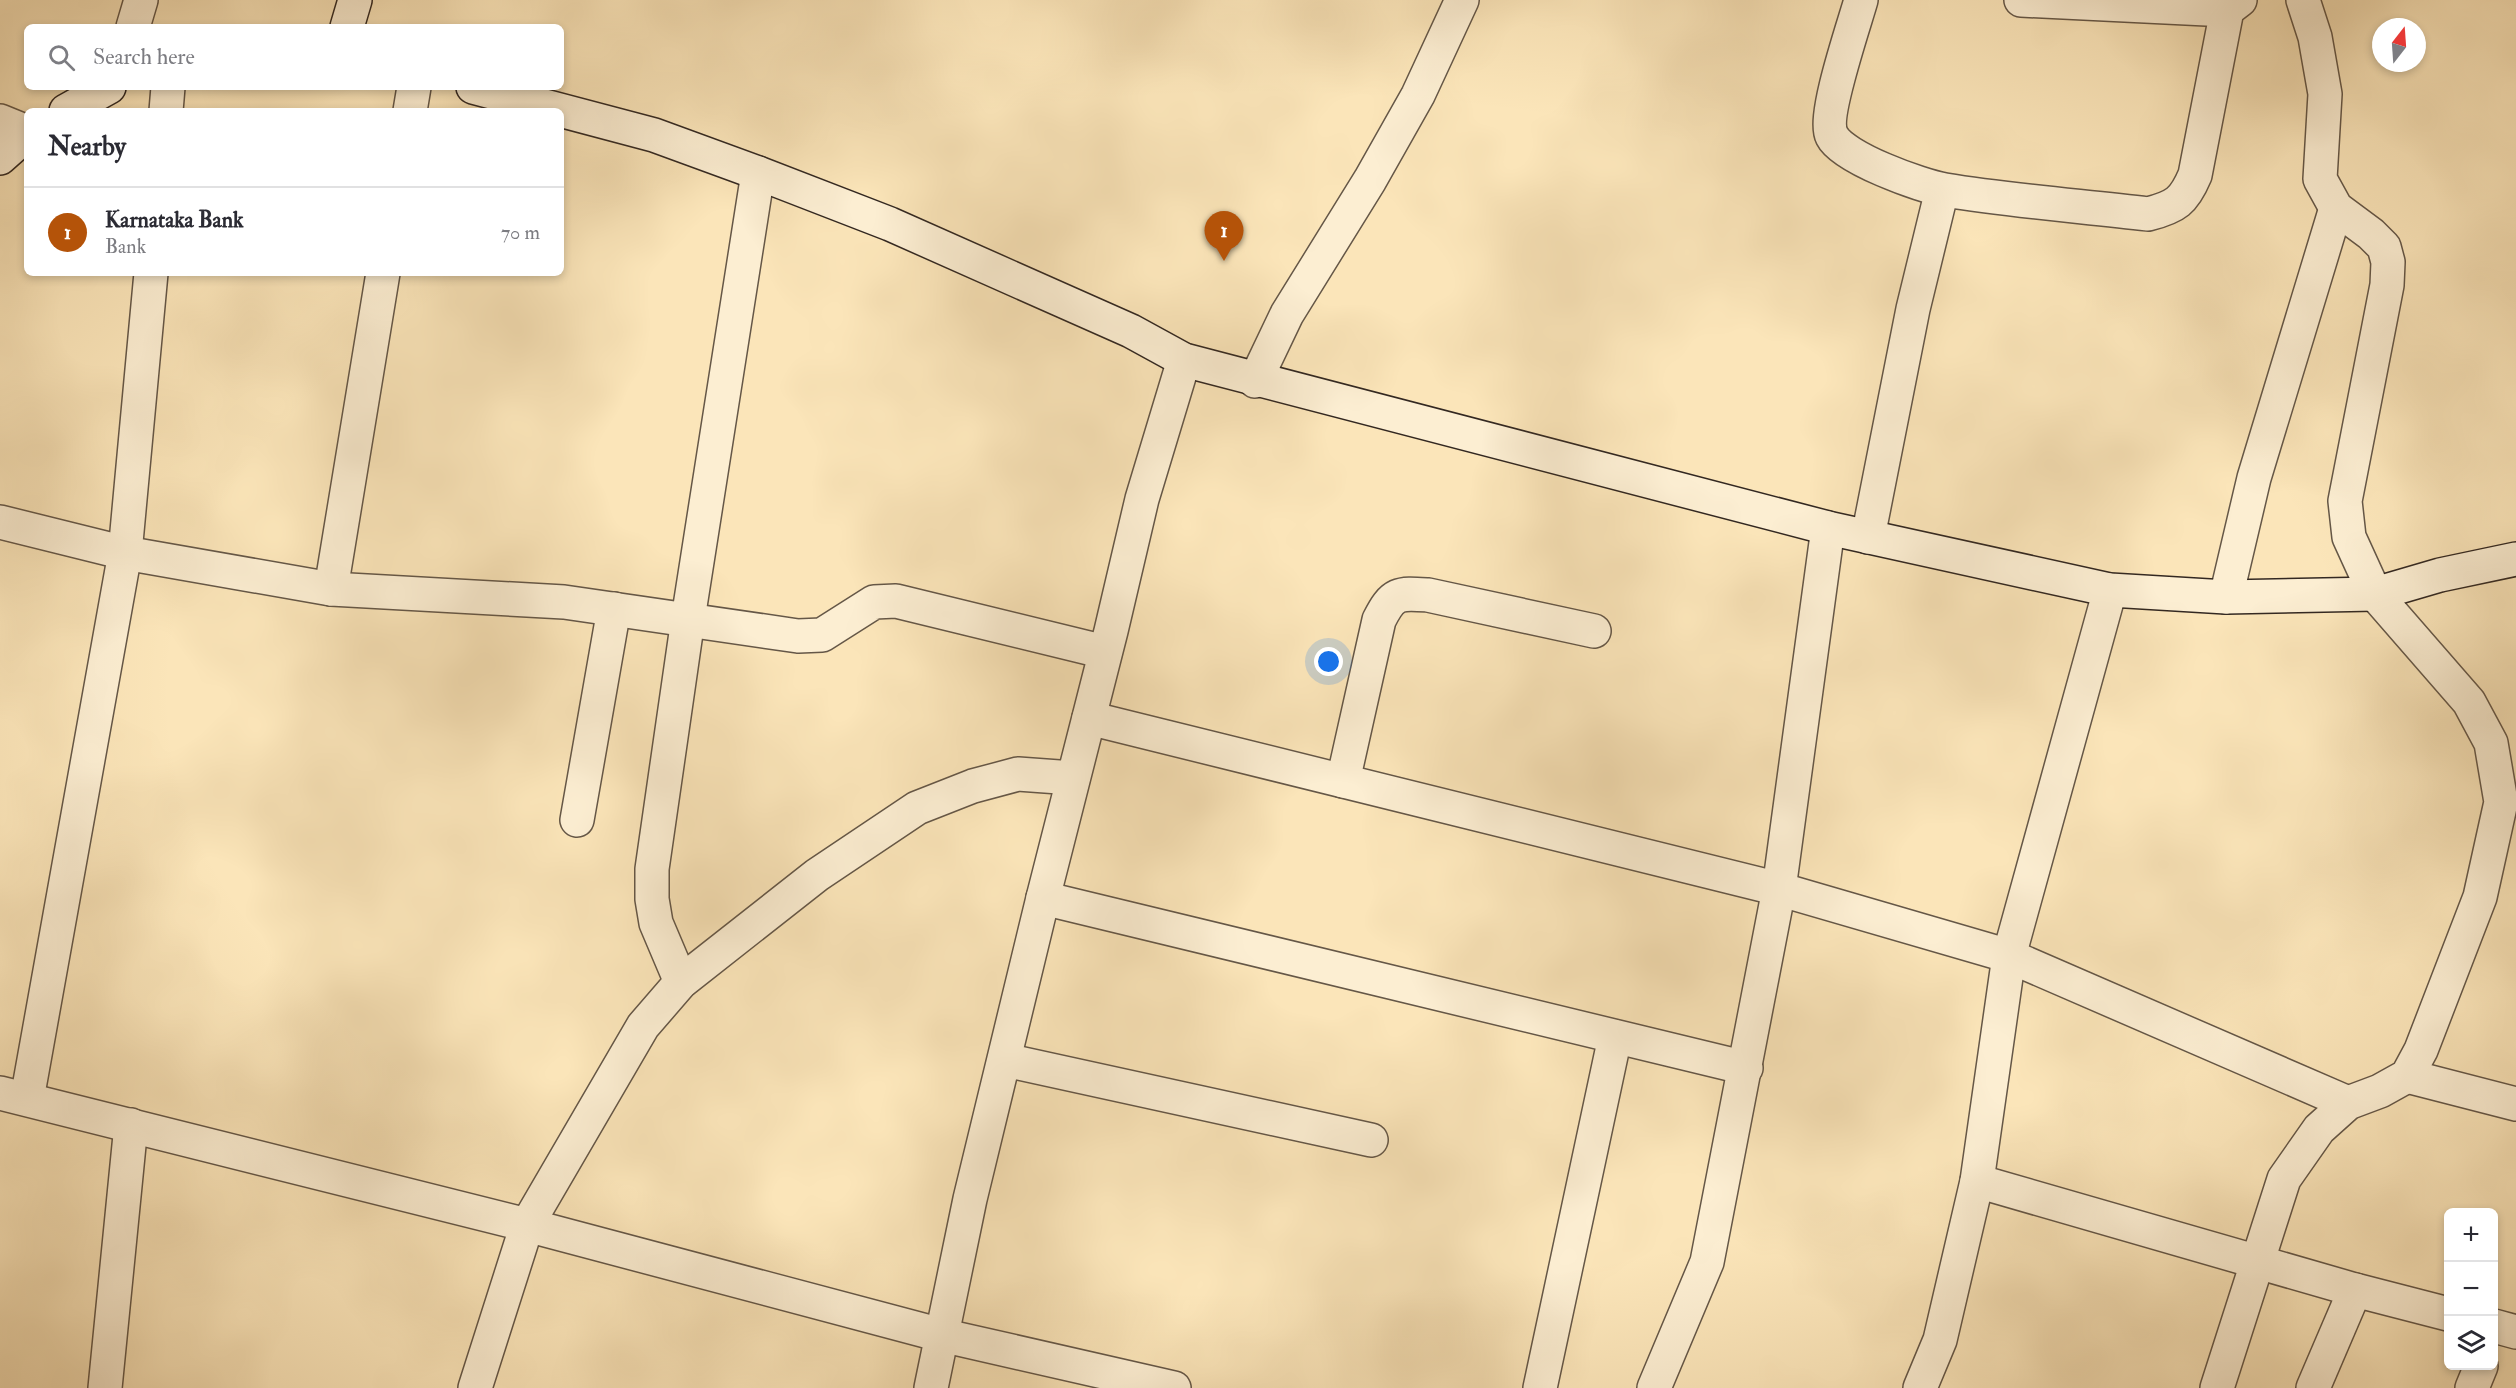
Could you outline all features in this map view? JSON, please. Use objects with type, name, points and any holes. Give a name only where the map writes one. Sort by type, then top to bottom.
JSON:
[{"type":"street","points":[[135,24],[141,0]]},
{"type":"street","points":[[348,24],[355,0]]},
{"type":"street","points":[[1255,381],[1287,314],[1370,180],[1418,95],[1462,0]]},
{"type":"street","points":[[1861,0],[1830,111],[1831,135],[1845,151],[1866,163],[1942,190],[2148,214],[2167,209],[2186,196],[2195,175],[2234,5],[2021,0]]},
{"type":"street","points":[[2217,1388],[2284,1179],[2319,1129],[2348,1103],[2380,1091],[2407,1076],[2421,1050],[2480,897],[2501,801],[2491,743],[2469,702],[2375,594],[2349,537],[2345,501],[2387,285],[2388,262],[2384,247],[2371,234],[2336,208],[2320,179],[2325,94],[2315,37],[2303,0]]},
{"type":"street","points":[[71,108],[104,90]]},
{"type":"street","points":[[166,108],[168,90]]},
{"type":"street","points":[[410,108],[414,90]]},
{"type":"street","points":[[484,90],[552,108]]},
{"type":"street","points":[[564,111],[654,135],[890,224],[1131,331],[1184,360],[1255,381],[1828,528],[2110,590],[2226,597],[2375,594],[2440,575],[2516,559]]},
{"type":"street","points":[[0,121],[24,132]]},
{"type":"street","points":[[0,158],[24,136]]},
{"type":"street","points":[[681,982],[656,923],[652,900],[652,869],[688,619],[758,173]]},
{"type":"street","points":[[1868,537],[1914,309],[1942,190]]},
{"type":"street","points":[[2226,597],[2254,478],[2336,208]]},
{"type":"street","points":[[151,276],[125,553],[13,1096],[527,1225],[941,1335],[1174,1388]]},
{"type":"street","points":[[331,589],[383,276]]},
{"type":"street","points":[[931,1388],[970,1199],[1043,898],[1142,499],[1184,360]]},
{"type":"street","points":[[0,522],[125,553],[331,589],[564,602],[798,636],[822,635],[874,602],[896,601],[1105,652]]},
{"type":"street","points":[[1654,1388],[1707,1262],[1779,889],[1828,528]]},
{"type":"street","points":[[1920,1388],[1940,1340],[1977,1181],[2009,956],[2110,590]]},
{"type":"street","points":[[1342,781],[1380,620],[1387,603],[1401,593],[1428,595],[1594,631]]},
{"type":"street","points":[[577,820],[614,609]]},
{"type":"street","points":[[1089,718],[1779,889],[2009,956],[2348,1103]]},
{"type":"street","points":[[475,1388],[527,1225],[643,1026],[681,982],[817,875],[917,808],[973,786],[1018,774],[1073,778]]},
{"type":"street","points":[[1043,898],[1746,1068]]},
{"type":"street","points":[[1540,1388],[1615,1036]]},
{"type":"street","points":[[1005,1060],[1371,1140]]},
{"type":"street","points":[[2407,1076],[2516,1104]]},
{"type":"street","points":[[105,1388],[131,1125]]},
{"type":"street","points":[[1977,1181],[2355,1290],[2444,1313]]},
{"type":"street","points":[[2313,1388],[2355,1290]]},
{"type":"street","points":[[2472,1388],[2479,1370]]},
{"type":"place","name":"Karnataka Bank","points":[[1224,261]]}]
